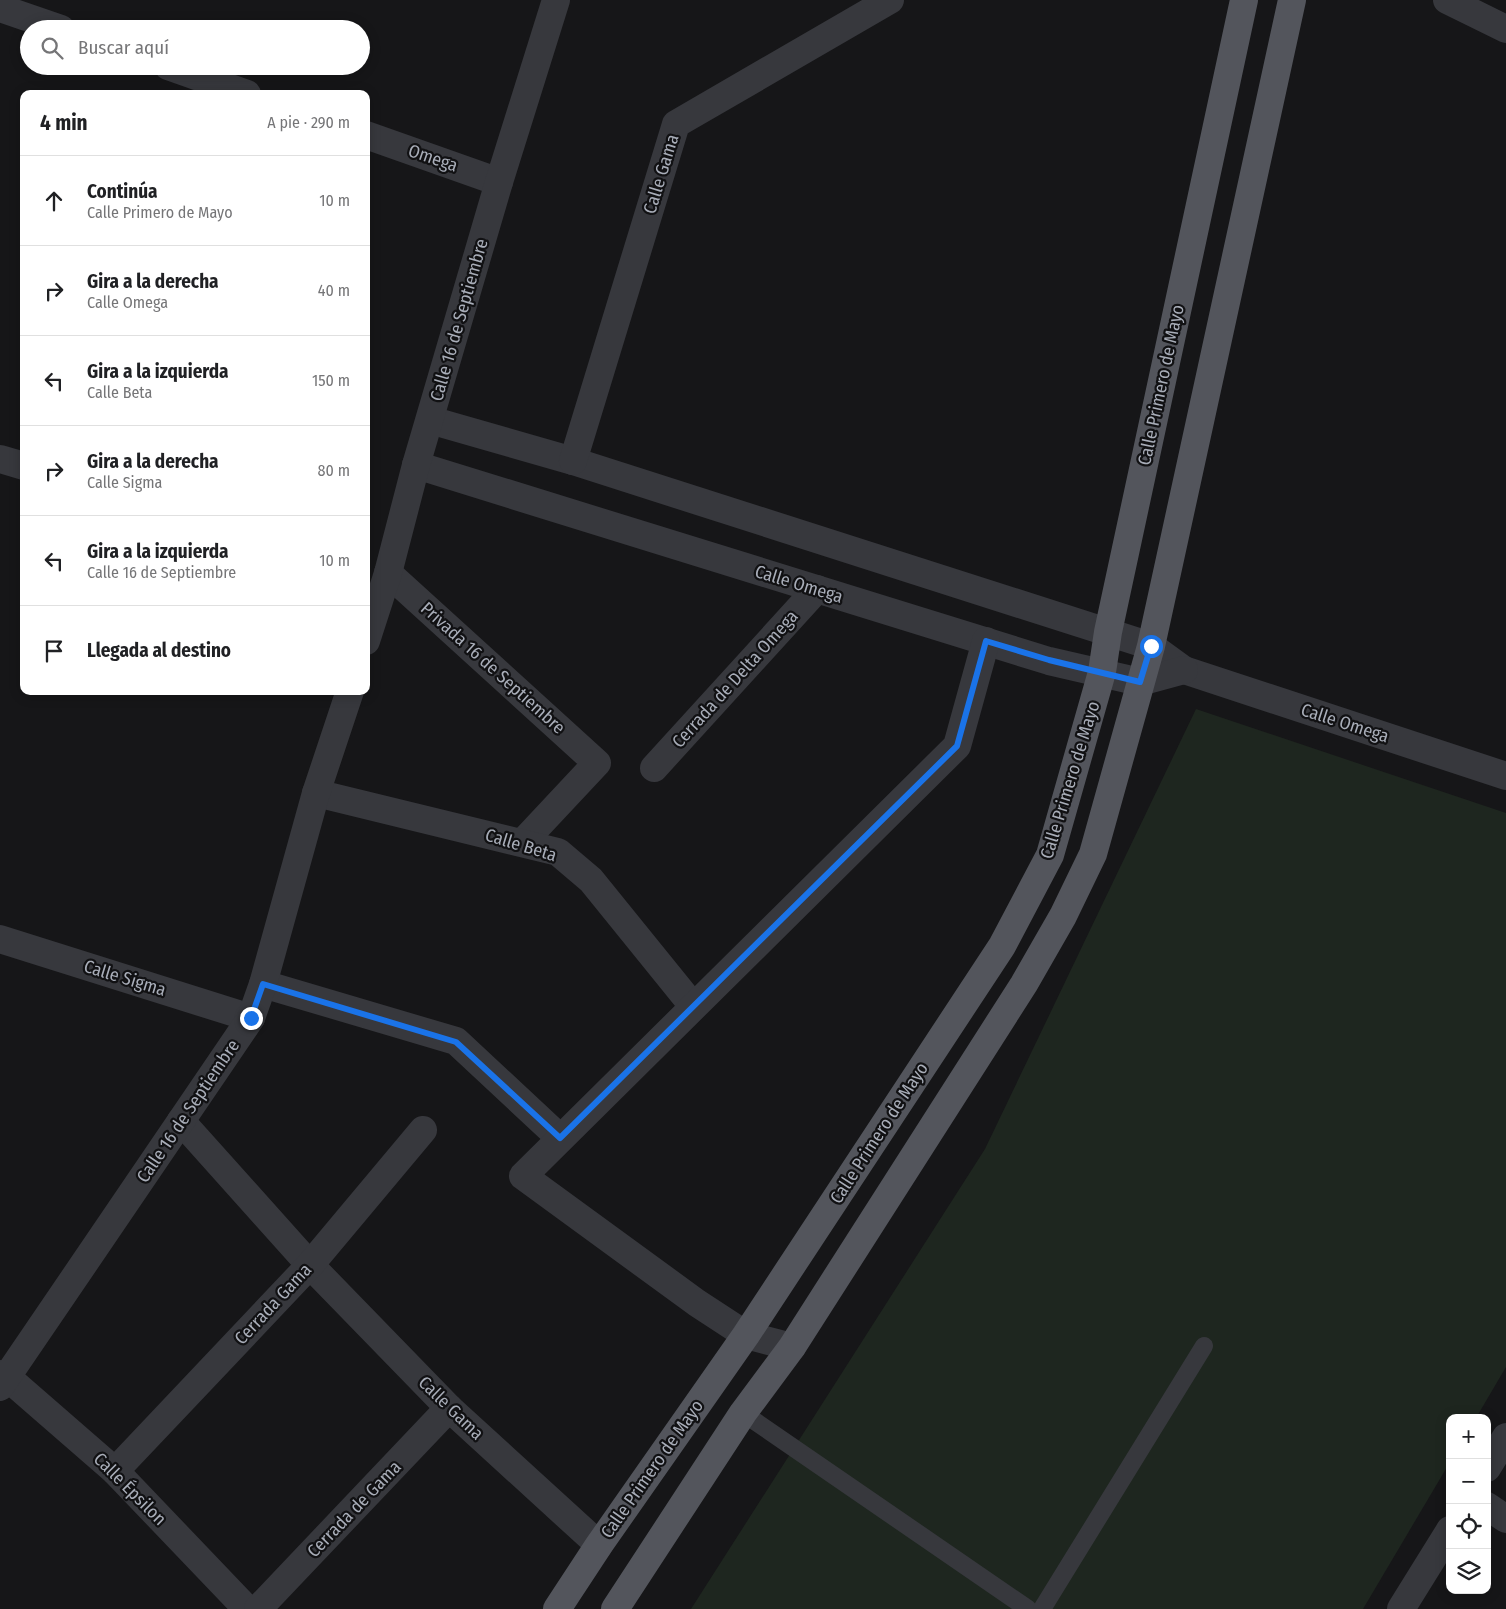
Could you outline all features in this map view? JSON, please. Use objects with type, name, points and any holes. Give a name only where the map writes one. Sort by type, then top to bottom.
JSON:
[{"type":"main road","name":"Calle Primero de Mayo","points":[[557,1609],[599,1545],[746,1335],[1002,946],[1050,855],[1102,672],[1108,632],[1244,0]]},
{"type":"main road","points":[[615,1609],[743,1413],[792,1347],[1024,984],[1063,916],[1093,854],[1151,646],[1292,0]]},
{"type":"street","name":"Calle 16 de Septiembre","points":[[370,629],[388,573],[416,465],[499,182],[556,0]]},
{"type":"street","name":"Calle Gama","points":[[573,461],[676,124],[890,0]]},
{"type":"street","points":[[1447,0],[1506,29]]},
{"type":"street","points":[[0,8],[35,20]]},
{"type":"street","points":[[193,75],[236,90]]},
{"type":"street","name":"Omega","points":[[370,136],[499,182]]},
{"type":"street","name":"Calle Omega","points":[[430,420],[573,461],[1151,646],[1184,670],[1506,776]]},
{"type":"street","points":[[0,459],[20,465]]},
{"type":"street","name":"Calle Omega","points":[[416,465],[1049,660],[1140,682],[1184,670]]},
{"type":"street","name":"Privada 16 de Septiembre","points":[[388,573],[597,763],[523,842]]},
{"type":"street","name":"Cerrada de Delta Omega","points":[[654,768],[817,589]]},
{"type":"street","points":[[792,1347],[746,1335],[697,1303],[523,1176],[957,746],[986,641]]},
{"type":"street","name":"Calle 16 de Septiembre","points":[[2,1379],[251,1018],[263,984],[316,794],[349,695]]},
{"type":"street","name":"Calle Beta","points":[[316,794],[523,842],[558,852],[591,880],[693,1006]]},
{"type":"street","name":"Calle Sigma","points":[[0,939],[251,1018]]},
{"type":"street","points":[[263,984],[456,1042],[560,1138]]},
{"type":"street","name":"Calle Gama","points":[[181,1121],[310,1265],[449,1408],[599,1545]]},
{"type":"street","name":"Cerrada Gama","points":[[115,1471],[310,1265],[423,1130]]},
{"type":"street","name":"Calle Épsilon","points":[[2,1379],[115,1471],[247,1609]]},
{"type":"street","name":"Cerrada de Gama","points":[[258,1609],[449,1408]]},
{"type":"street","points":[[1491,1461],[1506,1437]]},
{"type":"street","points":[[1491,1509],[1506,1519]]},
{"type":"street","points":[[1401,1609],[1446,1536]]},
{"type":"lane","points":[[1042,1609],[1204,1346]]},
{"type":"lane","points":[[743,1413],[1028,1609]]},
{"type":"shaded area","points":[[1196,709],[1506,813],[1506,1367],[1478,1414],[1446,1414],[1446,1469],[1363,1609],[691,1609],[985,1149]]},
{"type":"route","points":[[251,1018],[263,984],[456,1042],[560,1138],[957,746],[986,641],[1049,660],[1140,682],[1151,646]]}]
